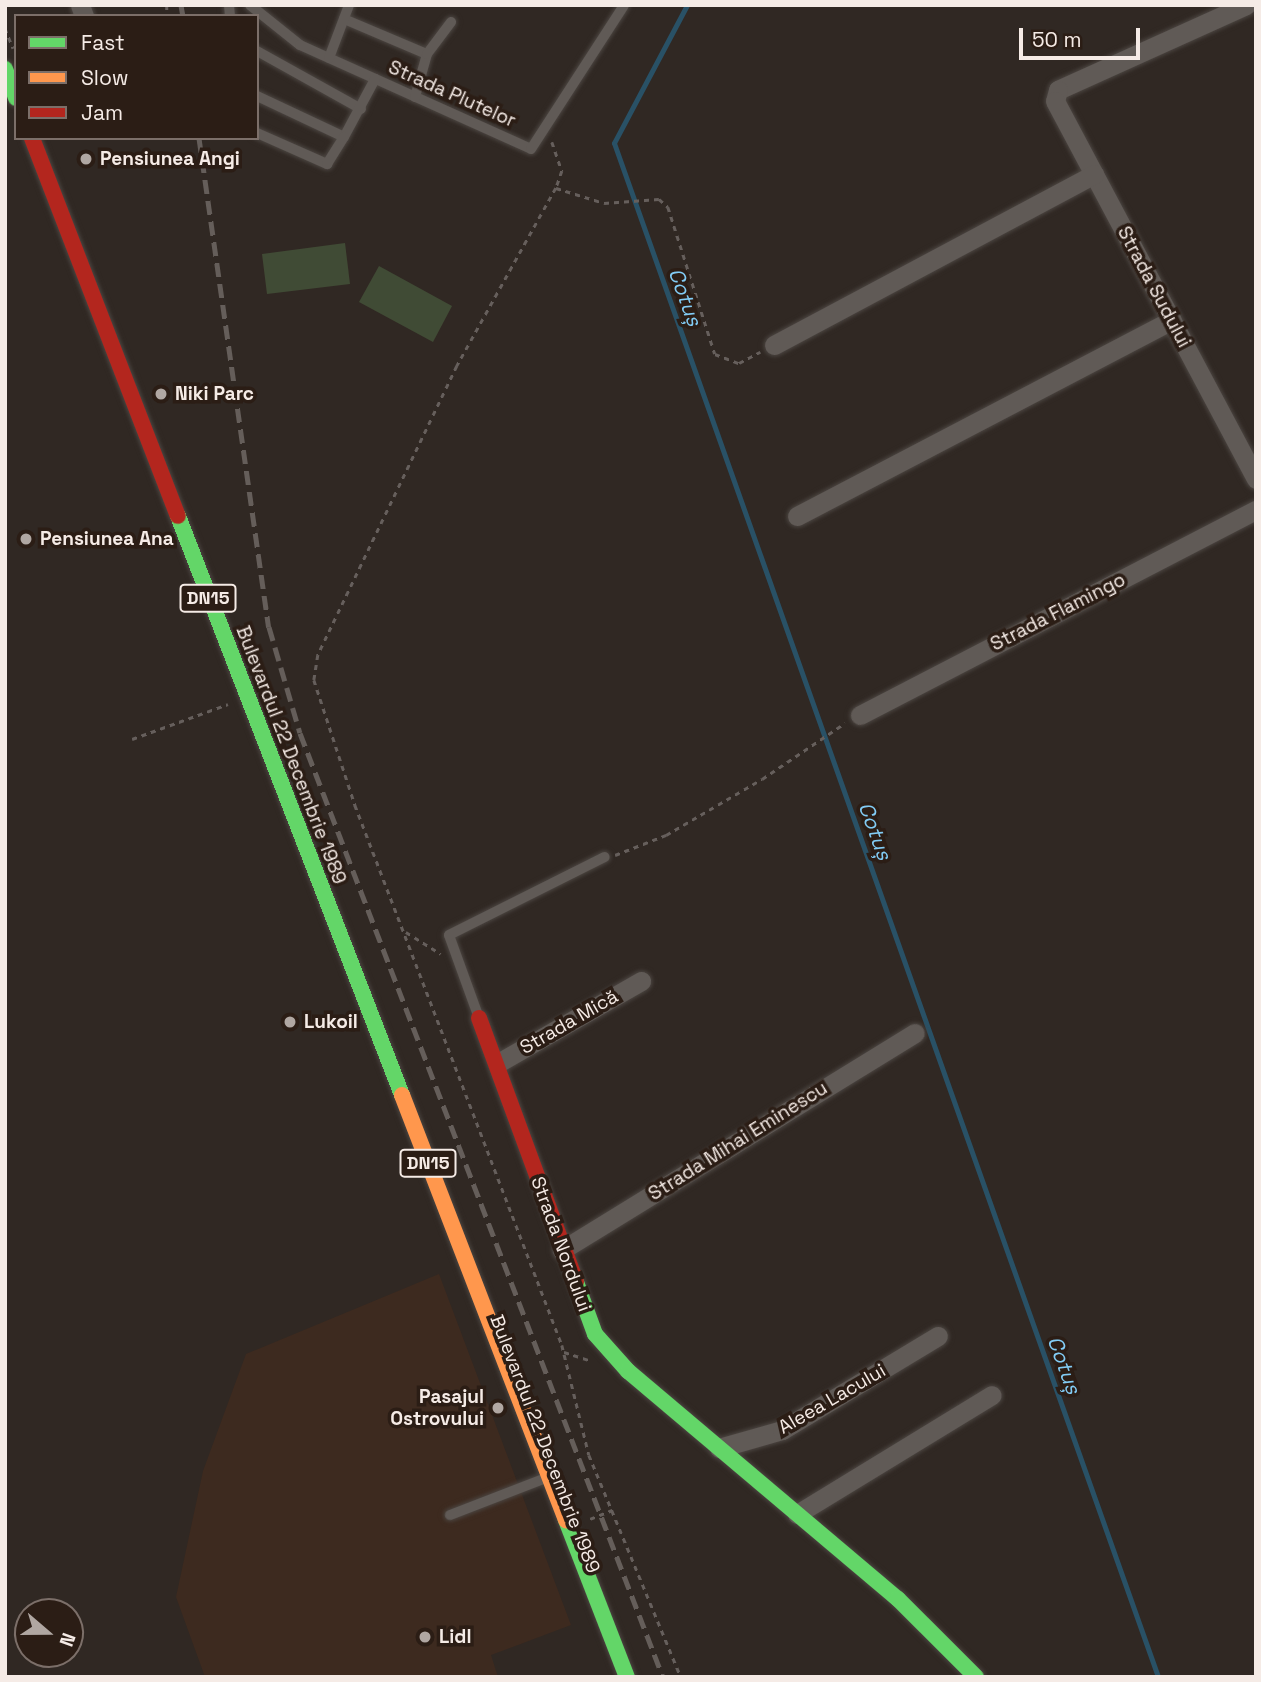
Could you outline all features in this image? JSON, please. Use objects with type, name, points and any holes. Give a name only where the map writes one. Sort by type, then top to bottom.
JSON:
[{"type":"main road","name":"Bulevardul 22 Decembrie 1989","points":[[33,140],[469,1269],[553,1476],[627,1677]]},
{"type":"main road","name":"Strada Nordului","points":[[479,1018],[498,1063],[580,1304],[611,1354],[898,1599],[976,1677]]},
{"type":"main road","name":"Bulevardul 22 Decembrie 1989","points":[[469,1269],[464,1295],[535,1482],[589,1612],[606,1624]]},
{"type":"street","name":"Strada Sudului","points":[[1246,5],[1055,94],[1094,174],[1256,479]]},
{"type":"street","points":[[774,345],[1094,174]]},
{"type":"street","points":[[797,516],[1171,320]]},
{"type":"street","name":"Strada Flamingo","points":[[860,715],[1256,510]]},
{"type":"street","name":"Strada Mică","points":[[498,1063],[641,981]]},
{"type":"street","name":"Strada Mihai Eminescu","points":[[562,1250],[915,1033]]},
{"type":"street","name":"Aleea Lacului","points":[[719,1448],[782,1430],[938,1336]]},
{"type":"street","points":[[797,1514],[992,1395]]},
{"type":"lane","name":"Strada Plutelor","points":[[250,5],[329,58],[531,149],[545,135]]},
{"type":"lane","points":[[329,58],[349,5]]},
{"type":"lane","points":[[545,135],[624,5]]},
{"type":"lane","points":[[344,19],[427,54]]},
{"type":"lane","points":[[415,97],[427,54],[451,22]]},
{"type":"lane","points":[[259,52],[361,108]]},
{"type":"lane","points":[[259,134],[327,164],[375,79]]},
{"type":"lane","points":[[259,97],[344,137]]},
{"type":"lane","points":[[479,1018],[449,935],[605,857]]},
{"type":"lane","points":[[450,1515],[553,1476]]},
{"type":"path","points":[[5,28],[14,50]]},
{"type":"path","points":[[545,135],[562,172],[556,188],[457,366],[318,655],[314,680],[564,1352],[577,1422],[681,1677]]},
{"type":"path","points":[[556,188],[604,203],[659,199],[668,207],[715,354],[740,363],[774,345]]},
{"type":"path","points":[[132,739],[231,703]]},
{"type":"path","points":[[605,857],[666,835],[860,715]]},
{"type":"path","points":[[406,932],[461,967]]},
{"type":"path","points":[[564,1352],[601,1364]]},
{"type":"path","points":[[572,1526],[612,1510]]},
{"type":"shaded area","points":[[439,1274],[571,1625],[491,1655],[498,1677],[205,1677],[176,1597],[203,1471],[246,1354]]},
{"type":"green space","points":[[345,243],[350,284],[267,294],[262,254]]},
{"type":"green space","points":[[379,266],[452,306],[433,342],[359,302]]},
{"type":"waterway","name":"Cotuș","points":[[687,5],[614,143],[1158,1677]]},
{"type":"railway","points":[[181,5],[183,14]]},
{"type":"railway","points":[[199,140],[269,627],[300,733],[663,1677]]},
{"type":"traffic: fast","points":[[5,69],[14,93]]},
{"type":"traffic: fast","points":[[178,516],[402,1095]]},
{"type":"traffic: fast","points":[[576,1282],[595,1334],[628,1371],[898,1599],[976,1677]]},
{"type":"traffic: fast","points":[[566,1520],[627,1677]]},
{"type":"traffic: slow","points":[[402,1095],[566,1520]]},
{"type":"traffic: jam","points":[[33,140],[178,516]]},
{"type":"traffic: jam","points":[[479,1018],[576,1282]]},
{"type":"place","name":"Pensiunea Angi","points":[[86,159]]},
{"type":"place","name":"Niki Parc","points":[[161,394]]},
{"type":"place","name":"Pensiunea Ana","points":[[26,539]]},
{"type":"place","name":"Lukoil","points":[[290,1022]]},
{"type":"place","name":"Pasajul Ostrovului","points":[[498,1408]]},
{"type":"place","name":"Lidl","points":[[425,1637]]}]
